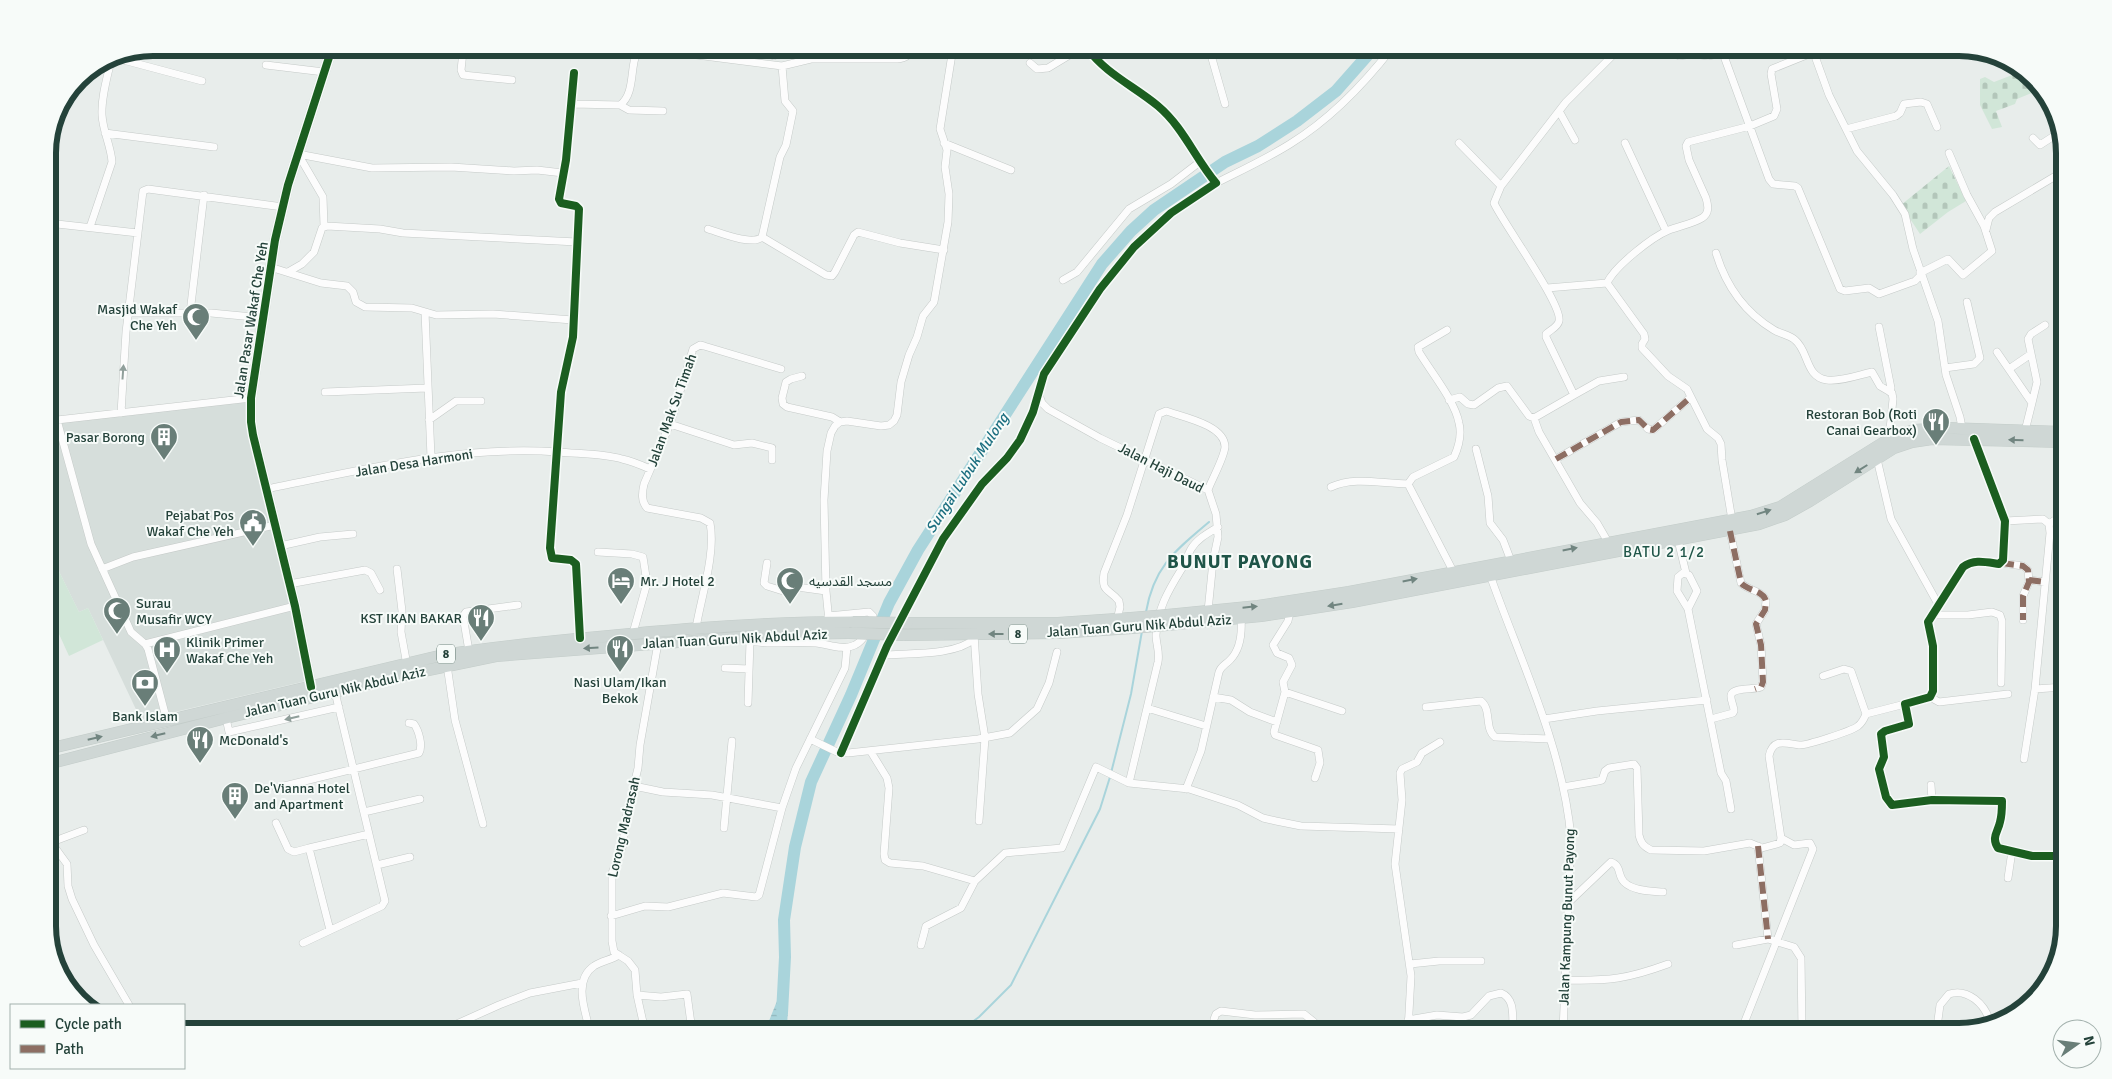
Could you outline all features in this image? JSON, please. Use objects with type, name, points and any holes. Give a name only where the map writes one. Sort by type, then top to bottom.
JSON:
[{"type":"main road","name":"Jalan Tuan Guru Nik Abdul Aziz","points":[[56,762],[258,710],[447,666],[524,652],[806,633],[974,636],[1058,634],[1132,623],[1241,618],[1290,612],[1678,540],[1731,525],[1780,507],[1889,439],[1914,430],[1962,428],[2056,432]]},
{"type":"main road","name":"Jalan Tuan Guru Nik Abdul Aziz","points":[[1167,620],[1208,611],[1258,606],[1355,590],[1608,542],[1731,525],[1759,524],[1785,515],[1894,448],[1912,442],[1932,439],[2056,442]]},
{"type":"main road","points":[[1355,590],[1359,597],[1368,598]]},
{"type":"main road","name":"Jalan Tuan Guru Nik Abdul Aziz","points":[[56,747],[469,650],[633,633],[829,619],[853,622],[907,623],[1058,623],[1117,620],[1132,623]]},
{"type":"main road","points":[[56,757],[96,750]]},
{"type":"street","name":"Jalan Pasar Wakaf Che Yeh","points":[[311,687],[295,606],[252,428],[251,398],[270,267],[283,206],[329,56]]},
{"type":"street","points":[[463,56],[461,70],[463,75],[512,80]]},
{"type":"street","points":[[620,105],[628,97],[636,56]]},
{"type":"street","points":[[704,56],[782,66],[811,58],[897,60],[907,56]]},
{"type":"street","points":[[735,637],[750,641],[815,643],[847,647],[854,646],[864,637],[870,625],[872,613],[846,613],[829,619],[826,591],[824,500],[827,451],[831,433],[840,422],[846,421],[881,426],[888,425],[894,421],[897,415],[901,382],[909,355],[923,316],[934,302],[948,222],[949,194],[945,167],[946,150],[940,129],[951,56]]},
{"type":"street","points":[[1030,63],[1037,69],[1048,68],[1068,56]]},
{"type":"street","points":[[1094,56],[1105,69],[1158,107],[1171,119],[1215,182]]},
{"type":"street","points":[[1211,56],[1225,104]]},
{"type":"street","points":[[839,753],[884,655],[943,539],[982,484],[1007,458],[1020,440],[1028,426],[1039,396],[1044,374],[1100,289],[1134,247],[1172,213],[1215,182],[1290,144],[1307,133],[1372,73],[1386,56]]},
{"type":"street","points":[[1574,395],[1546,337],[1546,334],[1558,324],[1560,317],[1547,288],[1494,203],[1501,186],[1559,111],[1612,56]]},
{"type":"street","points":[[1724,56],[1769,179],[1773,184],[1779,186],[1795,186],[1800,192],[1842,290],[1869,288],[1879,294],[1915,281],[1920,274],[1948,259],[1963,275],[1992,251],[1986,230],[1949,153]]},
{"type":"street","points":[[1547,288],[1608,283],[1620,267],[1648,243],[1666,231],[1702,218],[1707,212],[1706,198],[1687,152],[1688,142],[1750,126],[1774,116],[1777,111],[1771,74],[1772,69],[1800,56]]},
{"type":"street","points":[[1815,56],[1829,95],[1846,130],[1867,165],[1893,195],[1901,208],[1920,274],[1938,321],[1945,368],[1962,428]]},
{"type":"street","points":[[126,61],[202,81]]},
{"type":"street","points":[[266,65],[324,72]]},
{"type":"street","points":[[90,227],[110,170],[111,151],[105,133],[103,104],[110,66]]},
{"type":"street","points":[[708,229],[746,240],[755,241],[762,237],[780,156],[786,145],[793,111],[785,101],[782,66]]},
{"type":"street","points":[[574,72],[560,201],[562,204],[576,206],[579,210],[572,347],[561,392],[552,496],[550,554],[556,560],[571,560],[576,564],[580,638]]},
{"type":"street","points":[[1846,130],[1896,116],[1904,104],[1915,102],[1927,104],[1937,127]]},
{"type":"street","points":[[572,104],[620,105],[629,110],[663,111]]},
{"type":"street","points":[[1559,111],[1575,140]]},
{"type":"street","points":[[105,133],[214,147]]},
{"type":"street","points":[[2033,138],[2040,145],[2054,136]]},
{"type":"street","points":[[944,143],[1010,170]]},
{"type":"street","points":[[1459,143],[1501,186]]},
{"type":"street","points":[[1625,143],[1666,231]]},
{"type":"street","points":[[298,154],[372,168],[459,168],[563,172]]},
{"type":"street","points":[[288,272],[310,258],[314,252],[320,230],[324,226],[323,197],[298,154]]},
{"type":"street","points":[[1063,280],[1077,272],[1129,209],[1202,163]]},
{"type":"street","points":[[1986,230],[1989,218],[1995,212],[2056,176]]},
{"type":"street","points":[[122,413],[126,332],[144,190],[148,188],[283,206]]},
{"type":"street","points":[[190,313],[204,195]]},
{"type":"street","points":[[56,224],[138,233]]},
{"type":"street","points":[[324,226],[370,228],[403,234],[577,242]]},
{"type":"street","points":[[762,237],[826,275],[832,276],[854,235],[858,232],[900,243],[944,250]]},
{"type":"street","points":[[1716,253],[1726,280],[1743,305],[1774,330],[1795,339],[1816,376],[1827,380],[1834,380],[1872,372],[1880,386],[1890,392]]},
{"type":"street","points":[[270,267],[321,283],[346,286],[350,288],[356,302],[360,305],[412,308],[436,315],[493,314],[573,320]]},
{"type":"street","points":[[1608,283],[1644,334],[1645,340],[1642,348],[1668,376],[1686,389],[1706,429],[1718,438],[1721,444],[1731,525],[1741,583],[1761,594],[1766,602],[1765,610],[1756,624],[1761,645],[1763,682],[1761,687],[1732,692],[1733,714],[1711,719]]},
{"type":"street","points":[[1945,368],[1974,364],[1980,358],[1967,302]]},
{"type":"street","points":[[425,312],[431,457]]},
{"type":"street","points":[[128,313],[221,313],[262,318]]},
{"type":"street","points":[[2025,431],[2037,382],[2028,337],[2045,325]]},
{"type":"street","points":[[1879,326],[1891,388],[1890,392],[1893,399],[1889,439]]},
{"type":"street","points":[[1408,484],[1413,477],[1454,457],[1459,446],[1459,422],[1449,400],[1419,352],[1418,347],[1447,330]]},
{"type":"street","name":"Jalan Mak Su Timah","points":[[696,628],[710,556],[712,532],[710,523],[701,518],[647,508],[644,505],[642,492],[670,424],[691,354],[697,346],[704,346],[781,369]]},
{"type":"street","points":[[1997,352],[2032,403]]},
{"type":"street","points":[[2009,369],[2031,354]]},
{"type":"street","points":[[802,376],[789,379],[786,382],[782,398],[783,404],[787,407],[832,417],[840,422]]},
{"type":"street","points":[[1534,418],[1599,381],[1624,377]]},
{"type":"street","points":[[1449,400],[1460,397],[1468,404],[1474,405],[1498,388],[1507,386],[1529,416],[1534,418],[1539,432],[1580,503],[1597,523],[1608,542]]},
{"type":"street","points":[[325,392],[427,388]]},
{"type":"street","name":"Jalan Haji Daud","points":[[1039,396],[1042,403],[1048,409],[1145,460],[1208,490],[1216,514],[1218,528],[1208,611]]},
{"type":"street","points":[[1556,459],[1622,422],[1638,420],[1648,429],[1654,430],[1691,397]]},
{"type":"street","points":[[166,721],[150,655],[145,644],[131,632],[91,544],[57,420],[251,398]]},
{"type":"street","points":[[429,420],[456,401],[481,401]]},
{"type":"street","points":[[1117,620],[1120,607],[1119,600],[1104,589],[1102,582],[1162,412],[1166,411],[1212,427],[1223,438],[1225,448],[1208,490]]},
{"type":"street","points":[[670,424],[734,445],[752,443],[772,448],[772,460]]},
{"type":"street","points":[[1974,439],[2005,521],[2002,562]]},
{"type":"street","points":[[1476,449],[1488,496],[1490,522],[1503,540],[1511,561]]},
{"type":"street","name":"Jalan Desa Harmoni","points":[[266,489],[431,457],[498,451],[533,450],[615,457],[650,469]]},
{"type":"street","points":[[1877,459],[1891,519],[1938,604]]},
{"type":"street","points":[[1331,487],[1353,480],[1380,484],[1408,484]]},
{"type":"street","points":[[1408,484],[1453,571]]},
{"type":"street","points":[[2005,521],[2043,520],[2049,524],[2050,533],[2035,690],[2024,759]]},
{"type":"street","points":[[2049,524],[2056,520]]},
{"type":"street","points":[[102,569],[133,557],[275,525]]},
{"type":"street","points":[[1129,783],[1159,655],[1156,635],[1162,602],[1192,548],[1204,536],[1218,528]]},
{"type":"street","points":[[280,546],[320,537],[353,534]]},
{"type":"street","points":[[1678,540],[1686,573],[1694,582],[1697,591],[1688,609]]},
{"type":"street","points":[[598,552],[632,554],[643,557],[647,583],[633,633]]},
{"type":"street","points":[[1930,697],[1932,691],[1933,646],[1928,626],[1931,615],[1963,567],[1969,562],[2002,562],[2027,568],[2029,580],[2024,592],[2023,620]]},
{"type":"street","points":[[767,563],[764,583],[767,586],[783,590],[790,586],[826,591]]},
{"type":"street","points":[[398,569],[402,611],[401,632],[407,665]]},
{"type":"street","points":[[289,584],[364,570],[371,573],[380,590]]},
{"type":"street","points":[[1686,573],[1680,574],[1676,584],[1679,596],[1688,609],[1731,808]]},
{"type":"street","name":"Jalan Kampung Bunut Payong","points":[[1490,575],[1544,719],[1569,813],[1571,838],[1563,1023]]},
{"type":"street","points":[[2029,580],[2045,582]]},
{"type":"street","points":[[469,650],[463,616],[466,612],[518,605]]},
{"type":"street","points":[[145,644],[295,606]]},
{"type":"street","points":[[1290,612],[1288,621],[1273,646],[1277,653],[1289,658],[1292,662],[1291,668],[1283,682],[1285,692],[1274,730],[1275,735],[1318,750],[1320,753],[1320,763],[1315,778]]},
{"type":"street","points":[[1931,615],[1968,615],[1992,612],[2000,615],[2002,621],[2001,683]]},
{"type":"street","points":[[1186,789],[1197,763],[1221,667],[1231,659],[1240,640],[1241,618]]},
{"type":"street","points":[[884,655],[949,650],[966,645],[974,636]]},
{"type":"street","points":[[974,636],[978,694],[986,738],[979,821]]},
{"type":"street","points":[[748,702],[750,641]]},
{"type":"street","name":"Lorong Madrasah","points":[[643,1023],[637,995],[635,970],[628,961],[614,952],[611,916],[612,873],[623,845],[626,818],[634,786],[658,643]]},
{"type":"street","points":[[611,916],[645,906],[668,907],[723,893],[756,897],[760,892],[782,808],[796,768],[813,741],[845,668],[847,647]]},
{"type":"street","points":[[813,741],[839,753],[871,752],[986,738],[1010,733],[1037,709],[1049,682],[1057,652]]},
{"type":"street","points":[[447,666],[455,720],[482,824]]},
{"type":"street","points":[[725,668],[749,669]]},
{"type":"street","points":[[1562,787],[1602,780],[1605,771],[1609,768],[1634,764],[1637,768],[1639,834],[1641,842],[1645,847],[1651,850],[1704,851],[1750,843],[1762,848],[1776,846],[1780,843],[1781,838],[1769,756],[1770,748],[1775,744],[1785,742],[1800,745],[1846,732],[1856,728],[1863,721],[1866,714],[1851,671],[1844,669],[1823,676]]},
{"type":"street","points":[[2035,690],[2056,688]]},
{"type":"street","points":[[303,943],[385,903],[335,692]]},
{"type":"street","points":[[1285,692],[1342,711]]},
{"type":"street","points":[[1866,714],[1930,697],[1939,702],[2008,694]]},
{"type":"street","points":[[1213,697],[1230,700],[1250,712],[1277,722]]},
{"type":"street","points":[[1426,707],[1478,700],[1486,706],[1490,732],[1495,737],[1549,739]]},
{"type":"street","points":[[1544,719],[1597,711],[1707,700]]},
{"type":"street","points":[[1906,704],[1909,724],[1885,731],[1880,736],[1884,757],[1879,769],[1886,797],[1892,805],[1932,800],[2002,801],[2000,823],[1994,839],[1998,848],[2032,856],[2056,856]]},
{"type":"street","points":[[226,718],[229,732],[339,707]]},
{"type":"street","points":[[1147,708],[1206,726]]},
{"type":"street","points":[[258,710],[262,725]]},
{"type":"street","points":[[276,788],[419,753],[421,747],[416,727],[414,724],[410,724]]},
{"type":"street","points":[[724,828],[732,741]]},
{"type":"street","points":[[1440,742],[1422,753],[1417,762],[1402,769],[1400,773],[1402,800],[1396,864],[1411,976],[1408,1020],[1437,1015],[1471,1015],[1489,996],[1501,993],[1510,999],[1512,1004],[1513,1023]]},
{"type":"street","points":[[871,752],[887,778],[889,788],[885,860],[893,864],[922,866],[975,881]]},
{"type":"street","points":[[922,945],[926,926],[961,908],[975,881],[1007,852],[1062,848],[1096,767],[1129,783],[1186,789],[1238,805],[1264,818],[1301,826],[1400,829]]},
{"type":"street","points":[[1930,785],[1932,800]]},
{"type":"street","points":[[634,786],[663,792],[712,795],[782,808]]},
{"type":"street","points":[[364,812],[420,799]]},
{"type":"street","points":[[276,823],[288,850],[294,852],[370,834]]},
{"type":"street","points":[[56,838],[84,830]]},
{"type":"street","points":[[1744,1023],[1771,941],[1813,849],[1810,843],[1788,844],[1781,838]]},
{"type":"street","points":[[1758,846],[1771,941]]},
{"type":"street","points":[[56,848],[67,864],[69,891],[74,904],[94,945],[128,1004]]},
{"type":"street","points":[[309,848],[330,930]]},
{"type":"street","points":[[2008,878],[2012,851]]},
{"type":"street","points":[[377,865],[410,857]]},
{"type":"street","points":[[1568,903],[1611,862],[1616,864],[1619,868],[1620,878],[1629,886],[1663,892]]},
{"type":"street","points":[[1736,945],[1771,941],[1794,947],[1801,958],[1802,1023]]},
{"type":"street","points":[[589,1023],[582,982],[583,977],[591,968],[619,955]]},
{"type":"street","points":[[1410,964],[1439,961],[1480,961]]},
{"type":"street","points":[[1566,980],[1619,979],[1668,964]]},
{"type":"street","points":[[460,1023],[530,993],[582,982]]},
{"type":"street","points":[[1938,1020],[1940,1005],[1949,994],[1961,992],[1971,995],[1985,1010],[1988,1018]]},
{"type":"street","points":[[637,995],[661,997],[686,994],[691,1023]]},
{"type":"street","points":[[1214,1023],[1216,1014],[1221,1011],[1255,1014],[1304,1014],[1314,1023]]},
{"type":"shaded area","points":[[251,398],[250,409],[310,680],[141,720],[88,608],[79,612],[56,565],[56,419]]},
{"type":"green space","points":[[2015,74],[2034,92],[2017,99],[2015,104],[1996,111],[2002,127],[1992,129],[1980,105],[1980,79],[1985,77],[1994,82]]},
{"type":"green space","points":[[1949,166],[1966,201],[1948,212],[1920,234],[1901,205]]},
{"type":"green space","points":[[56,565],[79,612],[88,608],[103,640],[69,656],[56,627]]},
{"type":"water","points":[[784,996],[788,1004],[787,1023],[768,1023],[777,1001]]},
{"type":"waterway","name":"Sungai Lubuk Mulong","points":[[782,1013],[785,957],[784,920],[795,847],[811,782],[851,695],[889,603],[918,550],[1102,264],[1131,231],[1154,210],[1225,162],[1258,146],[1297,121],[1336,91],[1367,56]]},
{"type":"waterway","points":[[1146,612],[1155,582],[1168,560],[1186,541],[1209,522]]},
{"type":"waterway","points":[[1111,773],[1131,694],[1142,631]]},
{"type":"waterway","points":[[971,1023],[1011,985],[1100,809],[1110,777]]},
{"type":"marked path","points":[[1556,459],[1621,422],[1639,420],[1648,429],[1653,430],[1691,397]]},
{"type":"marked path","points":[[1730,531],[1741,583],[1762,595],[1766,601],[1765,610],[1756,624],[1761,645],[1763,682],[1761,687],[1755,689]]},
{"type":"marked path","points":[[2002,563],[2023,566],[2028,570],[2029,582],[2023,596],[2023,620]]},
{"type":"marked path","points":[[2029,580],[2045,582]]},
{"type":"marked path","points":[[1758,846],[1768,939]]},
{"type":"cycle path","points":[[311,687],[295,606],[253,435],[251,398],[275,240],[288,185],[329,56]]},
{"type":"cycle path","points":[[841,753],[887,646],[943,539],[982,484],[1007,458],[1020,440],[1033,412],[1044,374],[1100,289],[1134,247],[1171,213],[1216,183],[1167,114],[1111,73],[1094,56]]},
{"type":"cycle path","points":[[574,73],[566,160],[559,199],[561,203],[576,206],[579,209],[573,337],[561,392],[550,548],[552,558],[571,560],[576,564],[580,638]]},
{"type":"cycle path","points":[[1974,439],[2005,521],[2003,560],[1999,564],[1976,562],[1963,567],[1928,622],[1933,646],[1933,691],[1930,697],[1905,704],[1909,724],[1881,734],[1884,757],[1879,769],[1886,797],[1892,805],[1932,800],[2002,801],[2001,819],[1995,838],[1998,848],[2032,856],[2056,856]]},
{"type":"place","name":"Masjid Wakaf Che Yeh","points":[[196,341]]},
{"type":"place","name":"Restoran Bob (Roti Canai Gearbox)","points":[[1936,446]]},
{"type":"place","name":"Pasar Borong","points":[[164,461]]},
{"type":"place","name":"Pejabat Pos Wakaf Che Yeh","points":[[253,547]]},
{"type":"place","name":"Mr. J Hotel 2","points":[[621,605]]},
{"type":"place","name":"مسجد القدسيه","points":[[790,605]]},
{"type":"place","name":"Surau Musafir WCY","points":[[117,635]]},
{"type":"place","name":"KST IKAN BAKAR","points":[[481,642]]},
{"type":"place","name":"Nasi Ulam/Ikan Bekok","points":[[620,673]]},
{"type":"place","name":"Klinik Primer Wakaf Che Yeh","points":[[167,674]]},
{"type":"place","name":"Bank Islam","points":[[145,707]]},
{"type":"place","name":"McDonald's","points":[[200,764]]},
{"type":"place","name":"De'Vianna Hotel and Apartment","points":[[235,820]]},
{"type":"district","name":"BATU 2 1/2","points":[[1664,552]]},
{"type":"district","name":"BUNUT PAYONG","points":[[1240,562]]}]
